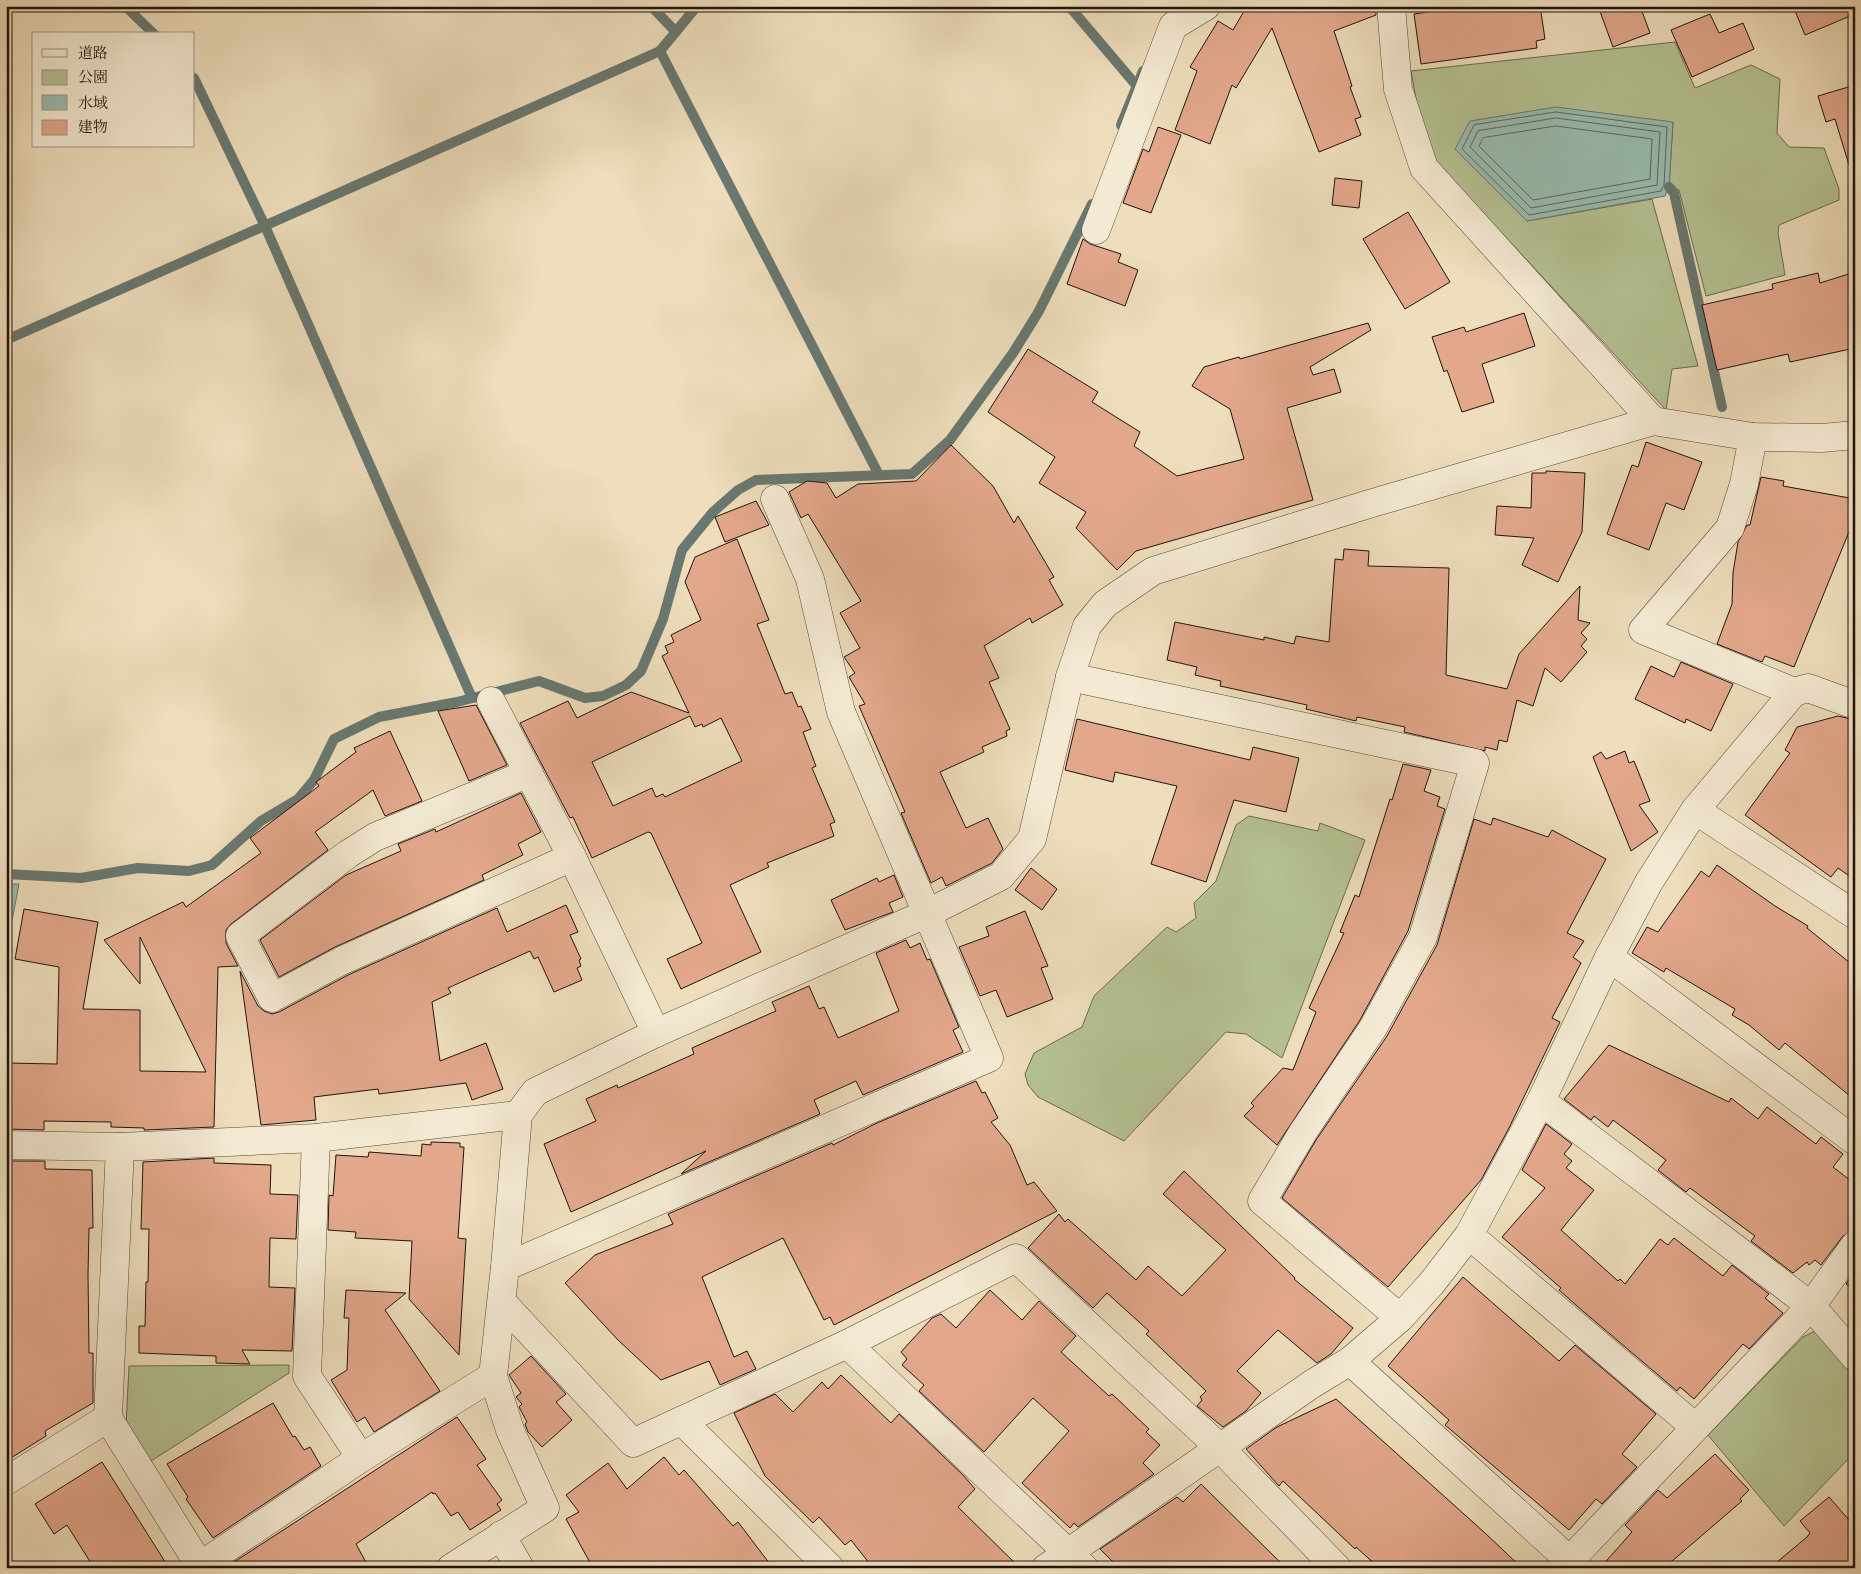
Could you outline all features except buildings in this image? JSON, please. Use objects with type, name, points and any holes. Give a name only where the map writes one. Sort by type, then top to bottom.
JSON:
[{"type":"street","points":[[1096,230],[1162,19],[1206,6]]},
{"type":"street","points":[[1391,6],[1398,89],[1424,168],[1653,421]]},
{"type":"street","points":[[451,1568],[545,1508],[510,1430],[493,1376],[506,1267],[518,1115],[535,1092],[656,1033],[928,914],[1001,876],[1032,839],[1070,678],[1087,626],[1105,604],[1153,571],[1479,471],[1653,421],[1753,437],[1822,438],[1855,435]]},
{"type":"street","points":[[1753,437],[1744,484],[1730,528],[1643,630],[1794,692]]},
{"type":"street","points":[[506,1267],[989,1058],[841,712],[810,578],[776,499]]},
{"type":"street","points":[[1070,678],[1474,763],[1423,937],[1373,1028],[1303,1132],[1262,1201],[1400,1318]]},
{"type":"street","points":[[1046,1568],[1077,1560],[1220,1448],[1312,1384],[1350,1361],[1400,1318],[1431,1284],[1469,1235],[1541,1101],[1609,957],[1648,882],[1695,810],[1794,692],[1808,688],[1855,705]]},
{"type":"street","points":[[491,701],[572,857],[656,1033]]},
{"type":"street","points":[[529,773],[375,837],[348,854],[240,936],[272,998],[341,961],[572,857]]},
{"type":"street","points":[[1695,810],[1855,915]]},
{"type":"street","points":[[1609,957],[1855,1141]]},
{"type":"street","points":[[1541,1101],[1811,1306],[1855,1357]]},
{"type":"street","points":[[6,1145],[120,1147],[316,1138],[518,1115]]},
{"type":"street","points":[[316,1138],[307,1376],[361,1458]]},
{"type":"street","points":[[120,1147],[108,1418],[200,1566],[361,1458],[493,1376]]},
{"type":"street","points":[[1469,1235],[1695,1427]]},
{"type":"street","points":[[1350,1361],[1574,1564],[1695,1427],[1811,1306],[1855,1245]]},
{"type":"street","points":[[502,1302],[634,1443],[683,1422],[847,1344],[1016,1258],[1220,1448],[1338,1568]]},
{"type":"street","points":[[847,1344],[1077,1560]]},
{"type":"street","points":[[6,1481],[108,1418]]},
{"type":"street","points":[[683,1422],[830,1568]]},
{"type":"street","points":[[501,1535],[520,1568]]},
{"type":"green space","points":[[1675,42],[1695,88],[1751,65],[1780,79],[1777,133],[1789,147],[1824,148],[1839,189],[1839,200],[1779,225],[1778,233],[1785,275],[1706,296],[1679,190],[1669,187],[1673,122],[1527,221],[1652,199],[1698,366],[1672,369],[1666,410],[1433,159],[1421,127],[1411,71]]},
{"type":"green space","points":[[1249,816],[1318,831],[1320,823],[1365,840],[1282,1058],[1246,1034],[1226,1032],[1124,1141],[1038,1097],[1028,1085],[1025,1074],[1034,1053],[1082,1027],[1094,996],[1167,927],[1176,932],[1196,918],[1194,903],[1216,881],[1236,825]]},
{"type":"green space","points":[[1817,1330],[1855,1372],[1855,1452],[1784,1526],[1708,1435],[1803,1337]]},
{"type":"green space","points":[[289,1365],[289,1373],[151,1461],[126,1426],[129,1366]]},
{"type":"water","points":[[1556,107],[1673,122],[1669,187],[1665,196],[1527,221],[1455,149],[1470,121]]},
{"type":"water","points":[[6,884],[19,884],[6,952]]},
{"type":"waterway","points":[[125,6],[152,32]]},
{"type":"waterway","points":[[651,6],[676,32]]},
{"type":"waterway","points":[[6,340],[660,51],[697,6]]},
{"type":"waterway","points":[[1069,6],[1136,85]]},
{"type":"waterway","points":[[660,51],[879,475]]},
{"type":"waterway","points":[[1121,125],[1143,71]]},
{"type":"waterway","points":[[195,80],[265,226],[472,698]]},
{"type":"waterway","points":[[1669,187],[1674,193],[1722,407]]},
{"type":"waterway","points":[[6,874],[81,878],[138,868],[189,871],[212,865],[261,821],[298,799],[314,780],[334,739],[379,717],[457,702],[539,681],[585,698],[603,696],[626,685],[641,671],[663,619],[682,550],[713,512],[738,490],[756,480],[912,474],[950,440],[1013,353],[1039,311],[1092,204]]}]
